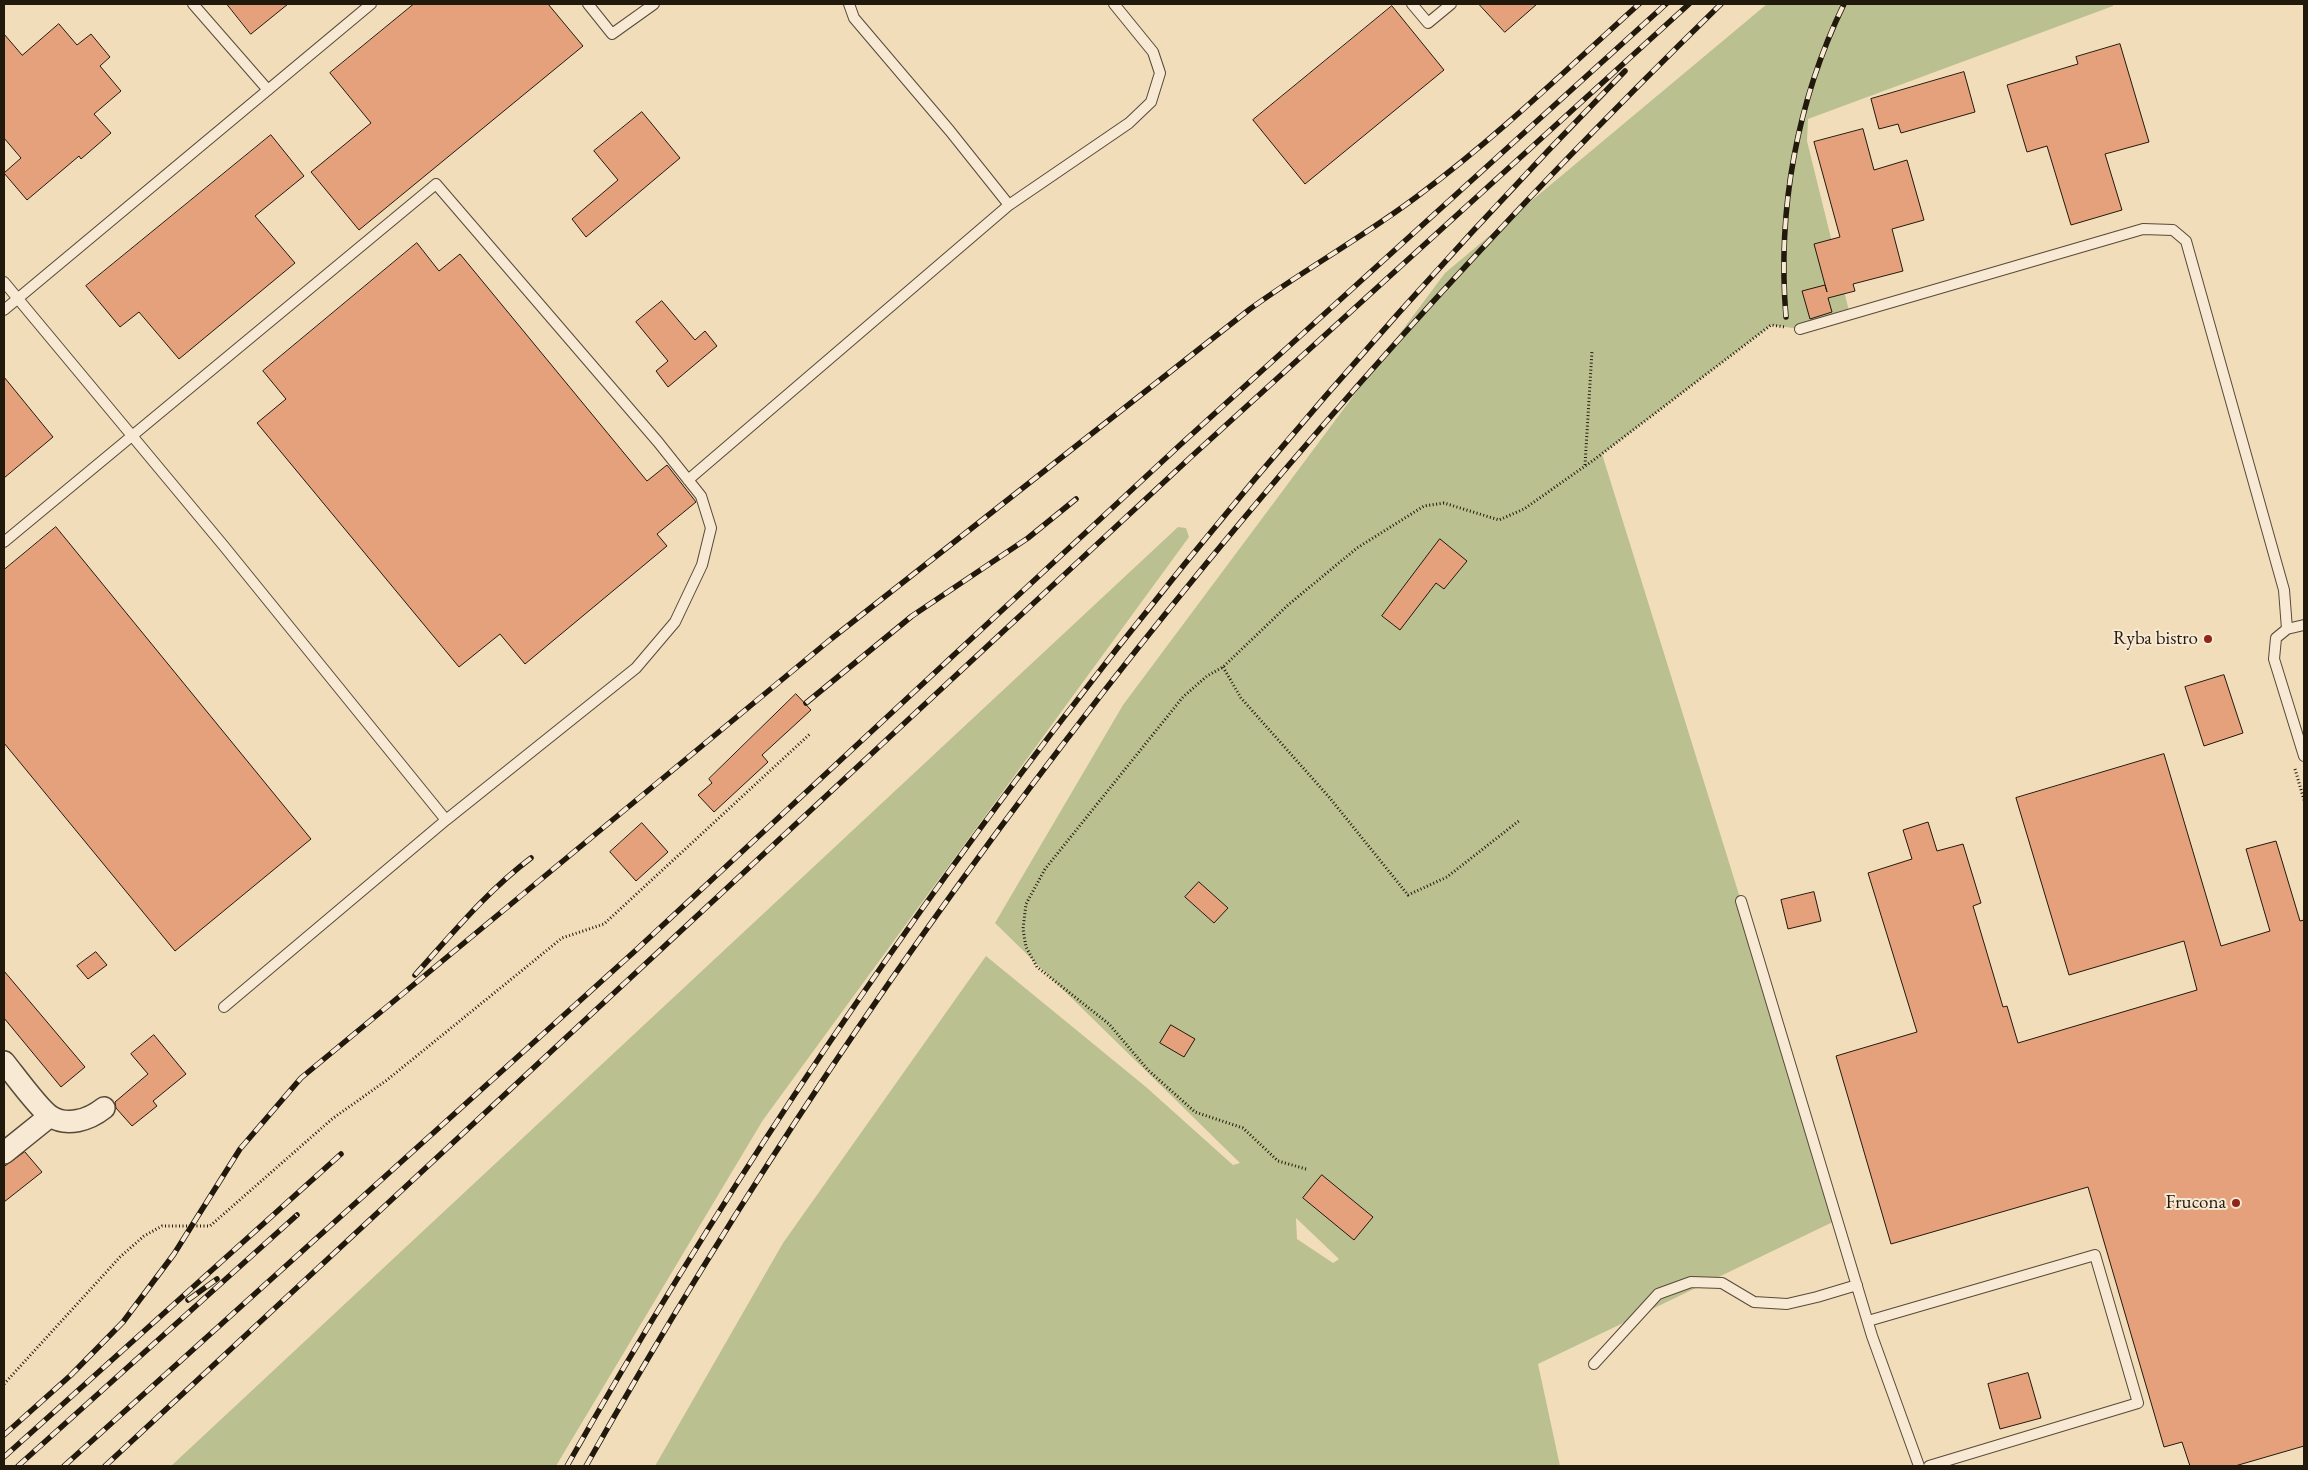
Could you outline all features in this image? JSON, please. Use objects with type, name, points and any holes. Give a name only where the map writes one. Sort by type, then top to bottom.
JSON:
[{"type":"street","points":[[4,1062],[50,1116],[70,1122],[92,1118],[104,1108]]},
{"type":"street","points":[[4,1153],[50,1116]]},
{"type":"lane","points":[[193,4],[268,90]]},
{"type":"lane","points":[[4,310],[371,4]]},
{"type":"lane","points":[[588,4],[612,34],[654,4]]},
{"type":"lane","points":[[849,4],[854,18],[950,131],[1009,205]]},
{"type":"lane","points":[[688,480],[1009,205],[1129,123],[1151,102],[1160,73],[1153,52],[1114,4]]},
{"type":"lane","points":[[1412,4],[1428,23],[1451,4]]},
{"type":"lane","points":[[4,542],[436,184],[701,496],[712,528],[702,565],[675,622],[636,668],[446,820],[224,1006]]},
{"type":"lane","points":[[1800,329],[2143,229],[2173,230],[2186,241],[2284,590],[2287,629]]},
{"type":"lane","points":[[4,282],[446,820]]},
{"type":"lane","points":[[2304,625],[2287,629],[2276,638],[2274,659],[2304,756]]},
{"type":"lane","points":[[1742,901],[1868,1321],[1918,1466]]},
{"type":"lane","points":[[1868,1321],[2095,1254],[2138,1403],[1929,1466]]},
{"type":"lane","points":[[1594,1364],[1658,1294],[1692,1282],[1722,1283],[1754,1302],[1787,1304],[1857,1285]]},
{"type":"path","points":[[1306,1169],[1278,1161],[1243,1128],[1195,1112],[1148,1070],[1109,1024],[1037,967],[1026,947],[1022,929],[1026,904],[1045,869],[1183,697],[1207,676],[1223,667],[1288,605],[1357,548],[1424,506],[1444,502],[1500,520],[1524,509],[1585,466],[1771,325],[1800,329]]},
{"type":"path","points":[[1585,466],[1592,351]]},
{"type":"path","points":[[1223,667],[1241,698],[1329,797],[1408,895],[1447,877],[1520,820]]},
{"type":"path","points":[[4,1384],[120,1257],[144,1236],[162,1226],[210,1226],[332,1119],[387,1080],[562,938],[604,924],[811,733]]},
{"type":"green space","points":[[1767,4],[2113,4],[2113,6],[1808,119],[1807,141],[1850,315],[1800,329],[1771,325],[1602,454],[1741,901],[1837,1220],[1538,1364],[1560,1466],[655,1466],[783,1243],[986,956],[1146,1087],[1233,1165],[1240,1163],[995,923],[1123,705],[1445,273]],"holes":[[[1296,1218],[1339,1259],[1333,1263],[1297,1239]]]},
{"type":"green space","points":[[1178,527],[1186,528],[1189,537],[763,1120],[556,1466],[171,1466]]},
{"type":"building","points":[[227,4],[288,4],[251,34]]},
{"type":"building","points":[[414,4],[548,4],[583,46],[359,230],[311,172],[371,123],[330,73]]},
{"type":"building","points":[[1479,4],[1537,4],[1505,32]]},
{"type":"building","points":[[1392,6],[1444,70],[1305,184],[1253,120]]},
{"type":"building","points":[[59,24],[77,45],[91,34],[110,57],[100,66],[121,91],[94,114],[111,133],[81,159],[79,156],[27,200],[4,173],[21,158],[4,138],[4,34],[22,55]]},
{"type":"building","points":[[2120,44],[2149,142],[2105,154],[2122,210],[2071,225],[2047,146],[2027,152],[2007,85],[2078,64],[2076,57]]},
{"type":"building","points":[[1964,72],[1975,112],[1901,133],[1898,124],[1879,129],[1871,99]]},
{"type":"building","points":[[642,112],[680,158],[586,237],[572,219],[618,180],[594,151]]},
{"type":"building","points":[[1863,129],[1874,170],[1907,160],[1924,220],[1892,229],[1903,271],[1853,284],[1855,291],[1828,298],[1832,312],[1810,319],[1802,291],[1825,285],[1827,292],[1814,244],[1840,237],[1814,142]]},
{"type":"building","points":[[271,135],[304,176],[255,216],[295,263],[179,359],[139,312],[120,327],[86,286]]},
{"type":"building","points":[[417,243],[439,271],[460,254],[647,481],[667,465],[696,502],[657,534],[667,546],[525,664],[500,634],[459,667],[257,423],[286,399],[263,371]]},
{"type":"building","points":[[662,301],[695,340],[705,331],[717,346],[668,387],[656,371],[668,361],[636,322]]},
{"type":"building","points":[[4,377],[53,437],[4,478]]},
{"type":"building","points":[[56,527],[311,839],[175,951],[4,743],[4,570]]},
{"type":"building","points":[[1440,539],[1467,561],[1444,589],[1436,583],[1400,630],[1382,616]]},
{"type":"building","points":[[2224,675],[2243,733],[2204,746],[2185,687]]},
{"type":"building","points":[[796,694],[811,710],[762,755],[768,762],[714,812],[698,795],[712,783],[709,779]]},
{"type":"building","points":[[2164,754],[2221,946],[2270,931],[2246,849],[2276,841],[2300,921],[2304,920],[2304,1446],[2235,1466],[2190,1466],[2182,1442],[2164,1447],[2088,1187],[1891,1244],[1836,1056],[1917,1032],[1868,873],[1912,859],[1903,830],[1928,822],[1937,851],[1963,844],[1981,903],[1973,906],[2003,1007],[2007,1006],[2018,1043],[2197,990],[2184,941],[2069,975],[2016,798]]},
{"type":"building","points":[[642,823],[668,852],[636,881],[610,852]]},
{"type":"building","points":[[1199,882],[1228,908],[1214,923],[1185,897]]},
{"type":"building","points":[[1814,892],[1821,921],[1788,929],[1781,900]]},
{"type":"building","points":[[96,952],[107,965],[88,979],[77,966]]},
{"type":"building","points":[[4,971],[85,1067],[61,1087],[4,1018]]},
{"type":"building","points":[[1171,1025],[1195,1039],[1184,1057],[1160,1043]]},
{"type":"building","points":[[154,1035],[186,1074],[153,1101],[157,1106],[132,1126],[116,1108],[115,1102],[148,1074],[131,1054]]},
{"type":"building","points":[[25,1152],[42,1172],[4,1202],[4,1167]]},
{"type":"building","points":[[1322,1175],[1373,1217],[1354,1240],[1303,1198]]},
{"type":"building","points":[[2028,1373],[2041,1418],[2000,1429],[1988,1384]]},
{"type":"railway","points":[[4,1435],[71,1375],[123,1322],[174,1254],[240,1149],[301,1078],[831,639],[1250,309],[1378,224],[1448,173],[1531,102],[1639,4]]},
{"type":"railway","points":[[64,1466],[635,951],[1180,445],[1666,4]]},
{"type":"railway","points":[[105,1466],[1192,456],[1689,4]]},
{"type":"railway","points":[[586,1466],[704,1266],[829,1070],[962,880],[1101,694],[1247,514],[1400,339],[1558,169],[1721,4]]},
{"type":"railway","points":[[1786,317],[1784,277],[1785,236],[1794,156],[1814,79],[1844,4]]},
{"type":"railway","points":[[567,1466],[678,1277],[796,1092],[920,911],[1051,734],[1186,562],[1328,394],[1474,230],[1625,71]]},
{"type":"railway","points":[[806,703],[912,616],[1028,538],[1076,499]]},
{"type":"railway","points":[[415,975],[485,899],[531,858]]},
{"type":"railway","points":[[4,1457],[341,1154]]},
{"type":"railway","points":[[18,1466],[297,1215]]},
{"type":"railway","points":[[188,1300],[217,1279]]},
{"type":"place","name":"Ryba bistro","points":[[2208,639]]},
{"type":"place","name":"Frucona","points":[[2236,1203]]}]
